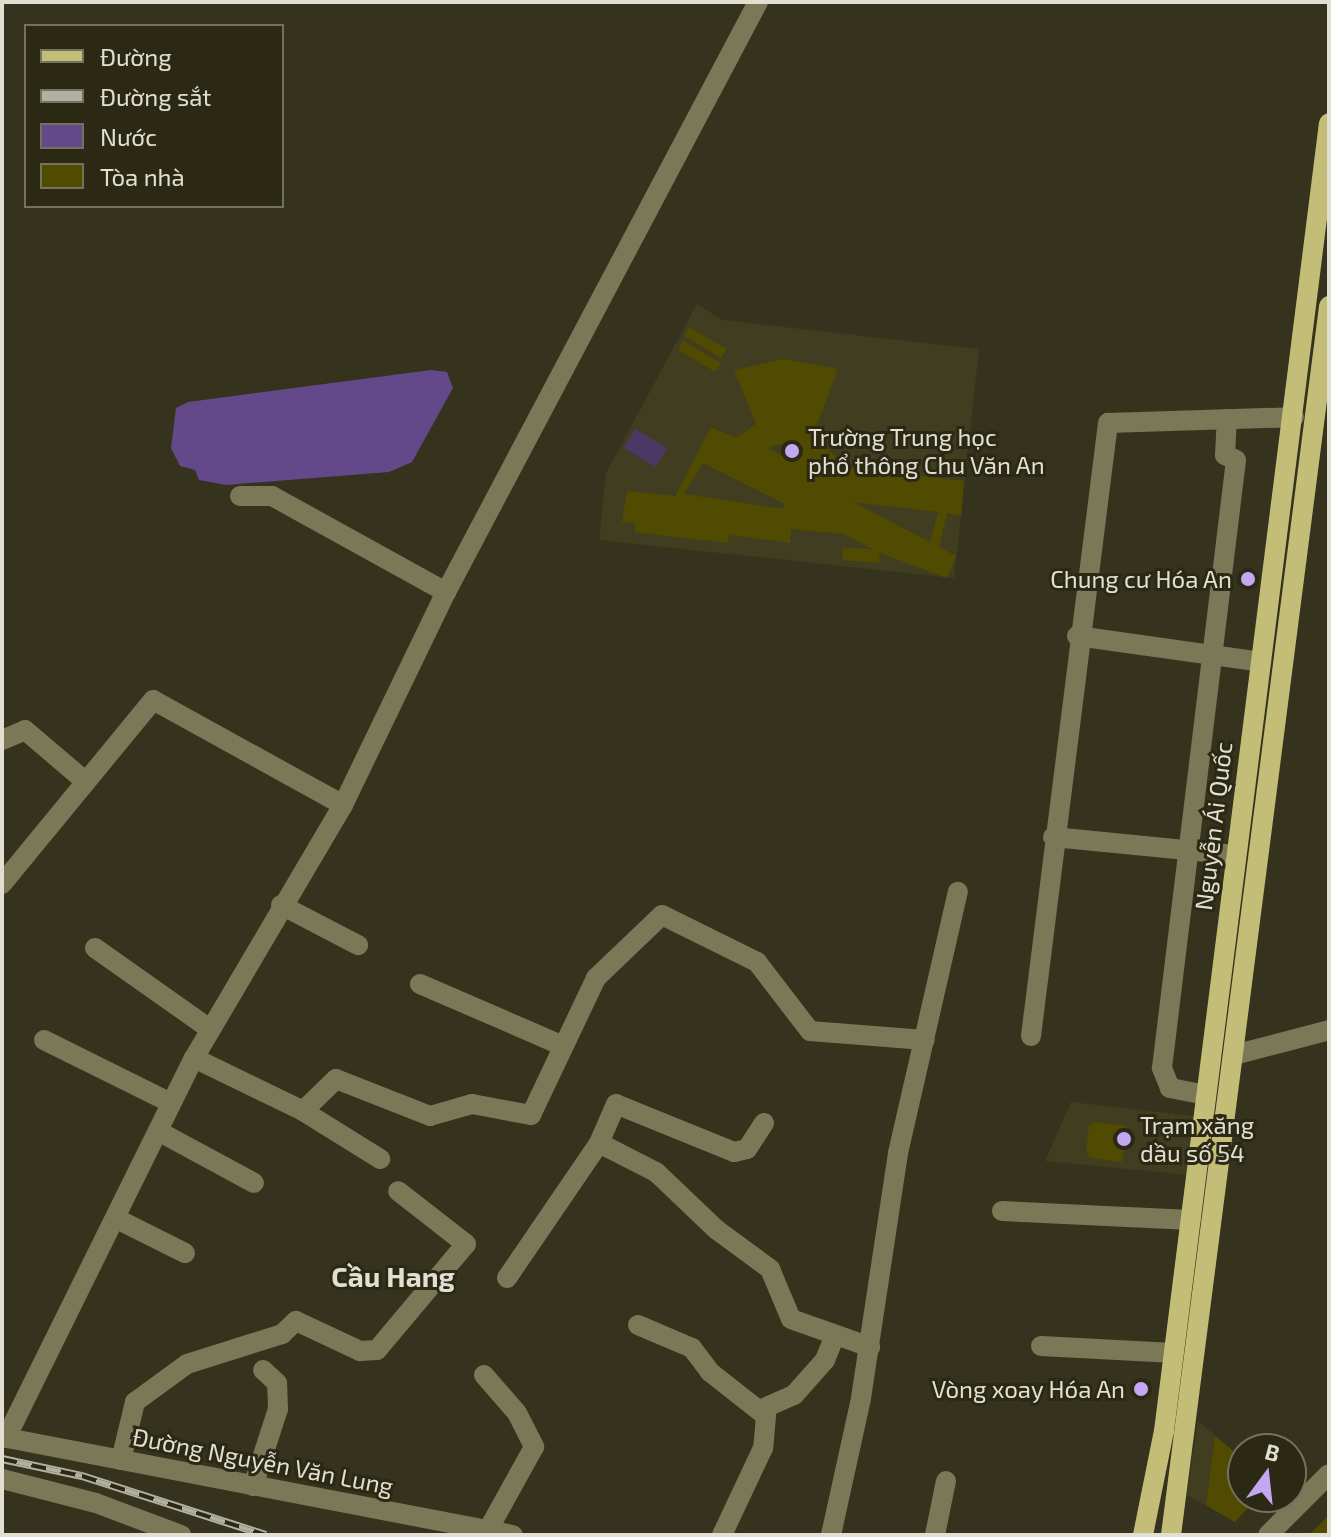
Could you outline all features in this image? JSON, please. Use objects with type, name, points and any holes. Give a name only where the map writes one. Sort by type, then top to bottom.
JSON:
[{"type":"main road","name":"Nguyễn Ái Quốc","points":[[1143,1535],[1174,1353],[1329,123]]},
{"type":"main road","name":"Nguyễn Ái Quốc","points":[[1171,1535],[1329,306]]},
{"type":"main road","points":[[1200,1138],[1223,1142]]},
{"type":"street","points":[[4,1438],[117,1219],[194,1058],[281,905],[343,805],[446,592],[758,2]]},
{"type":"street","points":[[1031,1036],[1077,636],[1108,423],[1294,417]]},
{"type":"street","points":[[1206,1095],[1170,1088],[1162,1074],[1185,850],[1236,460],[1225,455],[1227,419]]},
{"type":"street","points":[[240,496],[272,496],[446,592]]},
{"type":"street","points":[[1077,636],[1261,662]]},
{"type":"street","points":[[2,884],[86,782],[160,700],[343,805]]},
{"type":"street","points":[[2,740],[25,730],[86,782]]},
{"type":"street","points":[[1053,837],[1235,855]]},
{"type":"street","points":[[831,1535],[870,1347],[898,1153],[958,892]]},
{"type":"street","points":[[281,905],[358,945]]},
{"type":"street","points":[[303,1111],[336,1079],[430,1116],[472,1104],[531,1115],[596,978],[662,915],[757,962],[810,1031],[925,1040]]},
{"type":"street","points":[[95,948],[210,1029]]},
{"type":"street","points":[[420,984],[563,1046]]},
{"type":"street","points":[[1234,1055],[1329,1030]]},
{"type":"street","points":[[44,1040],[171,1103]]},
{"type":"street","points":[[194,1058],[303,1111],[380,1159]]},
{"type":"street","points":[[507,1278],[599,1143],[617,1104],[734,1152],[747,1149],[764,1123]]},
{"type":"street","points":[[158,1131],[254,1183]]},
{"type":"street","points":[[599,1143],[656,1172],[717,1230],[770,1269],[791,1319],[834,1338],[870,1347]]},
{"type":"street","points":[[121,1460],[135,1402],[187,1364],[282,1334],[296,1321],[360,1351],[377,1350],[466,1244],[398,1191]]},
{"type":"street","points":[[1002,1211],[1191,1220]]},
{"type":"street","points":[[117,1219],[185,1253]]},
{"type":"street","points":[[638,1325],[692,1348],[710,1372],[762,1409],[768,1428],[763,1448],[722,1535]]},
{"type":"street","points":[[762,1409],[794,1395],[825,1360],[834,1338]]},
{"type":"street","points":[[1041,1346],[1174,1353]]},
{"type":"street","points":[[253,1486],[278,1409],[277,1383],[263,1370]]},
{"type":"street","points":[[484,1375],[517,1413],[534,1447],[488,1530]]},
{"type":"street","name":"Đường Nguyễn Văn Lung","points":[[4,1438],[513,1535]]},
{"type":"street","points":[[1268,1535],[1329,1474]]},
{"type":"street","points":[[2,1479],[76,1496],[181,1535]]},
{"type":"street","points":[[935,1535],[946,1481]]},
{"type":"shaded area","name":"Trường Trung học phổ thông Chu Văn An","points":[[697,304],[722,320],[979,349],[954,578],[599,540],[606,473]]},
{"type":"shaded area","points":[[635,429],[667,448],[656,467],[624,448]]},
{"type":"shaded area","name":"Trạm xăng dầu số 54","points":[[1071,1102],[1195,1116],[1189,1175],[1045,1161]]},
{"type":"shaded area","points":[[1198,1421],[1227,1445],[1227,1513],[1243,1513],[1235,1522],[1187,1495]]},
{"type":"water","points":[[431,370],[447,372],[453,388],[412,462],[389,472],[226,485],[199,480],[195,470],[180,466],[171,448],[176,408],[188,402]]},
{"type":"building","points":[[689,327],[727,349],[721,358],[684,336]]},
{"type":"building","points":[[683,341],[721,363],[715,372],[678,350]]},
{"type":"building","points":[[783,359],[838,369],[813,435],[848,468],[964,481],[961,516],[947,513],[939,547],[956,556],[947,578],[880,553],[879,563],[842,560],[843,548],[872,549],[844,534],[791,529],[790,543],[729,535],[728,543],[635,532],[635,523],[622,522],[627,491],[675,496],[711,427],[736,438],[756,424],[734,370]],"holes":[[[780,444],[791,444],[788,459],[768,448]],[[703,463],[785,504],[783,509],[684,494]],[[853,502],[938,512],[930,542]]]},
{"type":"building","points":[[1096,1122],[1127,1126],[1122,1162],[1090,1158],[1086,1152],[1089,1125]]},
{"type":"building","points":[[1215,1436],[1227,1446],[1227,1513],[1243,1513],[1235,1522],[1206,1505]]},
{"type":"building","points":[[1329,1515],[1329,1535],[1309,1535]]},
{"type":"railway","points":[[2,1459],[82,1476],[266,1535]]},
{"type":"place","name":"Trường Trung học phổ thông Chu Văn An","points":[[792,451]]},
{"type":"place","name":"Chung cư Hóa An","points":[[1248,579]]},
{"type":"place","name":"Trạm xăng dầu số 54","points":[[1124,1139]]},
{"type":"place","name":"Vòng xoay Hóa An","points":[[1141,1389]]},
{"type":"district","name":"Cầu Hang","points":[[393,1276]]}]
